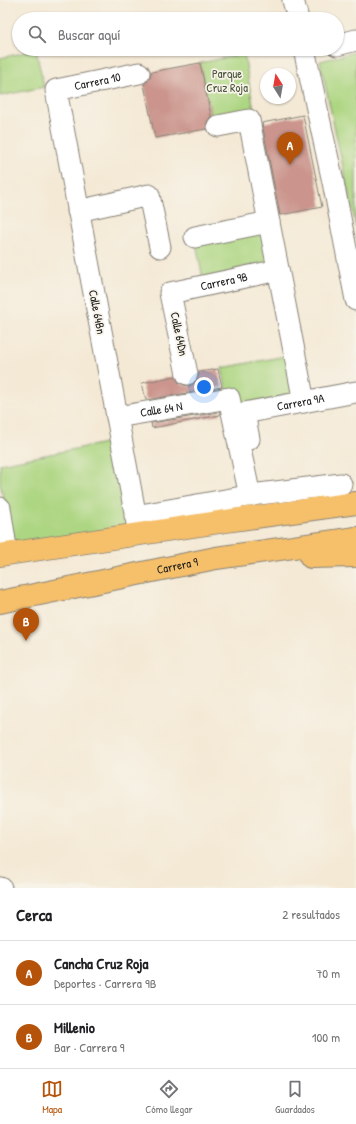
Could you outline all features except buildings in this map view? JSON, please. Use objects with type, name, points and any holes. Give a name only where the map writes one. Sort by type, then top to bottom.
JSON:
[{"type":"main road","points":[[4,554],[137,525],[356,503]]},
{"type":"main road","name":"Carrera 9","points":[[0,602],[216,558],[356,538]]},
{"type":"main road","points":[[216,558],[356,556]]},
{"type":"street","points":[[293,0],[296,12]]},
{"type":"street","points":[[344,43],[356,40]]},
{"type":"street","points":[[311,56],[333,182],[356,300]]},
{"type":"street","name":"Carrera 10","points":[[56,90],[139,73]]},
{"type":"street","name":"Calle 64Bn","points":[[56,90],[137,525]]},
{"type":"street","points":[[218,126],[249,120],[304,402]]},
{"type":"street","points":[[78,211],[149,195],[160,247]]},
{"type":"street","points":[[195,237],[269,222]]},
{"type":"street","name":"Carrera 9B","points":[[170,293],[278,270]]},
{"type":"street","name":"Calle 64Dn","points":[[170,293],[187,374]]},
{"type":"street","name":"Carrera 9A","points":[[254,495],[244,413],[356,392]]},
{"type":"street","name":"Calle 64 N","points":[[117,417],[229,398],[254,495]]},
{"type":"street","points":[[137,525],[254,495],[341,484]]},
{"type":"street","points":[[0,508],[4,554]]},
{"type":"green space","points":[[356,52],[356,227],[320,61]]},
{"type":"green space","points":[[12,55],[37,56],[44,87],[0,96],[0,58]]},
{"type":"green space","name":"Parque Cruz Roja","points":[[234,56],[244,56],[255,116],[213,124],[200,63]]},
{"type":"green space","points":[[267,224],[275,269],[204,283],[195,240]]},
{"type":"green space","points":[[291,355],[299,399],[231,413],[222,368]]},
{"type":"green space","points":[[115,441],[133,529],[14,545],[0,483],[0,464]]},
{"type":"place","name":"Cancha Cruz Roja","points":[[290,165]]},
{"type":"place","name":"Millenio","points":[[26,641]]}]
